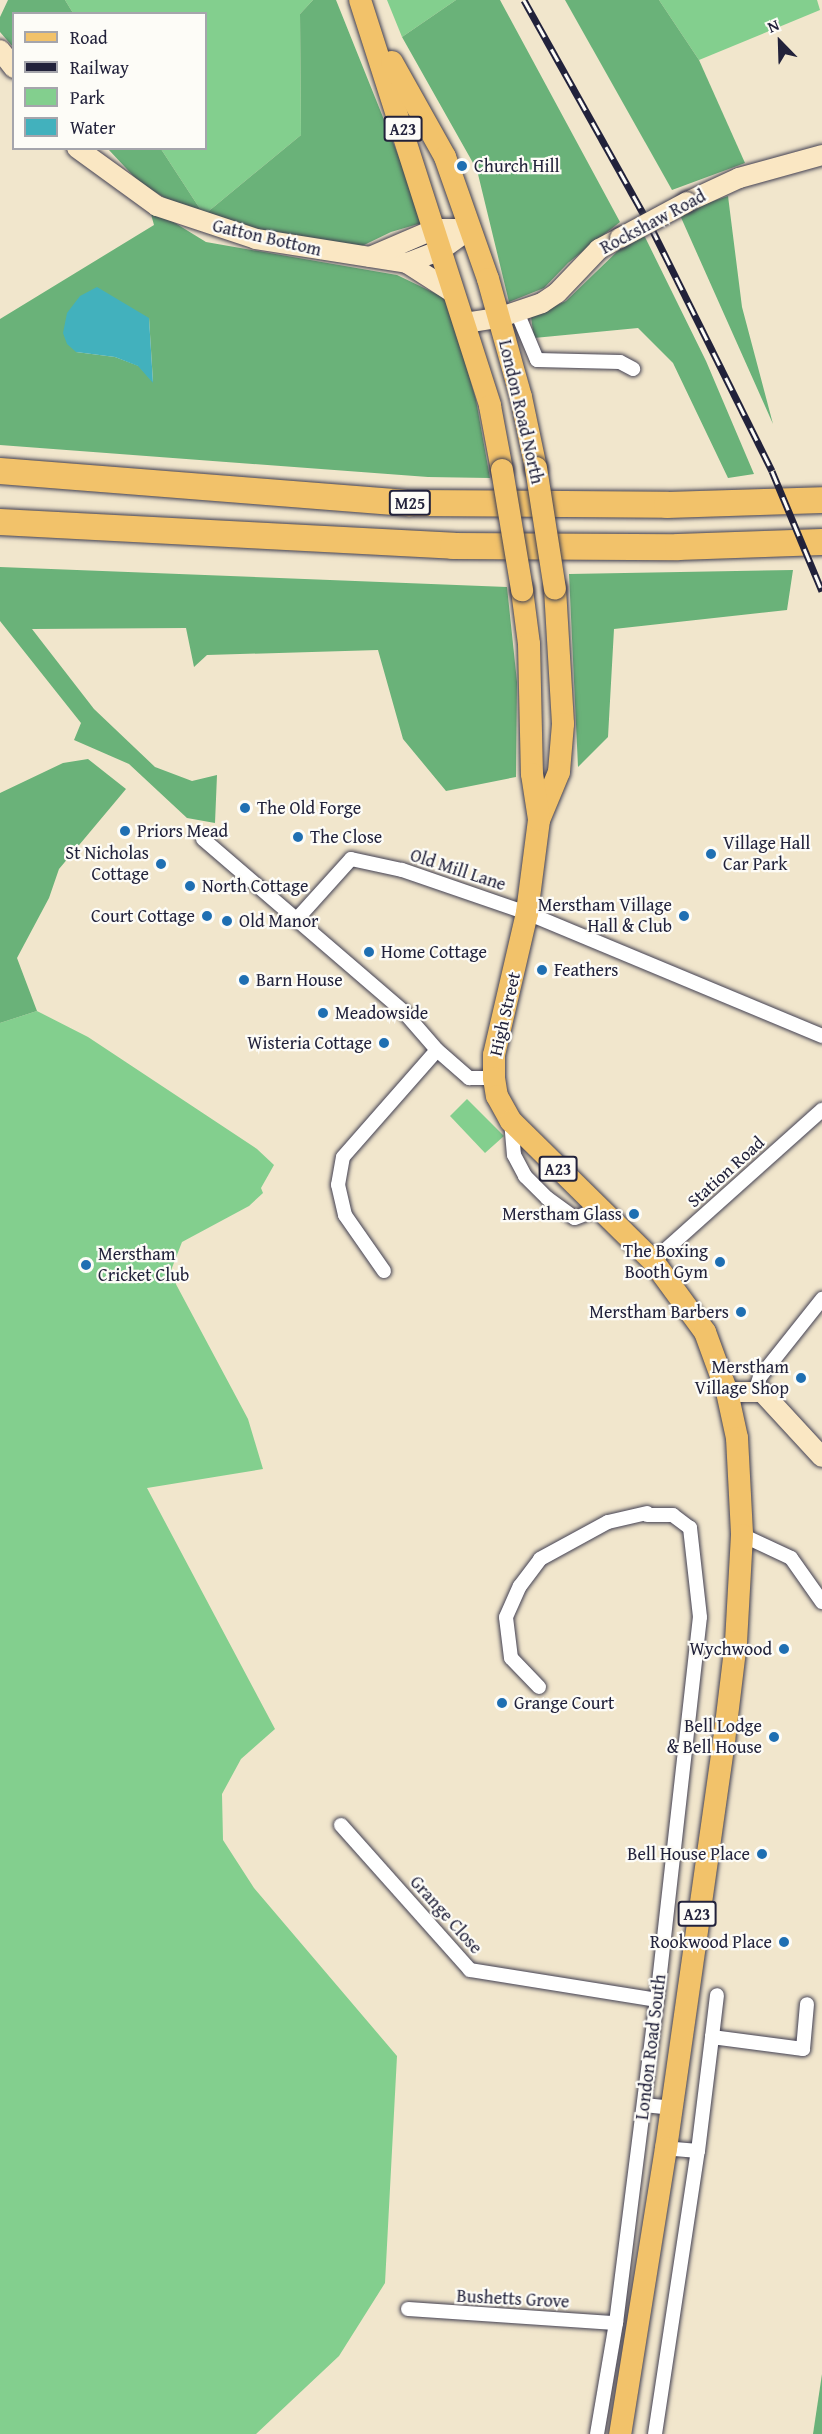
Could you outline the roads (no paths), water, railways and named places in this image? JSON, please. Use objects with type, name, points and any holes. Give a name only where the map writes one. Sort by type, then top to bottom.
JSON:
[{"type":"highway","name":"M25","points":[[0,471],[410,503],[656,505],[822,500]]},
{"type":"highway","points":[[0,522],[453,546],[666,547],[822,542]]},
{"type":"main road","name":"London Road North","points":[[360,0],[372,28],[490,406],[522,590],[530,655],[532,774],[539,820]]},
{"type":"main road","name":"London Road North","points":[[372,28],[441,149],[470,230],[508,315],[536,468],[555,589],[563,724],[559,772],[539,820],[527,913]]},
{"type":"main road","name":"High Street","points":[[527,913],[494,1055],[497,1096],[511,1121],[653,1261],[703,1329],[727,1392]]},
{"type":"main road","name":"London Road South","points":[[620,2434],[666,2148],[732,1675],[742,1535],[737,1438],[727,1392]]},
{"type":"street","points":[[0,50],[12,65]]},
{"type":"street","name":"Gatton Bottom","points":[[80,150],[157,206],[205,224],[256,239],[407,262],[438,240]]},
{"type":"street","name":"Rockshaw Road","points":[[465,323],[508,315],[557,293],[599,249],[687,202],[739,178],[822,155]]},
{"type":"street","name":"Gatton Bottom","points":[[370,257],[470,230]]},
{"type":"street","points":[[407,262],[455,294]]},
{"type":"street","points":[[508,315],[537,360],[587,359],[620,362],[633,369]]},
{"type":"street","points":[[203,838],[405,1012],[437,1050],[469,1078],[494,1078]]},
{"type":"street","name":"Old Mill Lane","points":[[296,920],[351,860],[402,870],[527,913]]},
{"type":"street","points":[[527,913],[822,1036]]},
{"type":"street","points":[[384,1271],[345,1215],[338,1185],[343,1156],[437,1050]]},
{"type":"street","name":"Station Road","points":[[653,1261],[822,1110]]},
{"type":"street","points":[[756,1389],[760,1377],[822,1299]]},
{"type":"street","points":[[727,1392],[756,1389],[783,1411],[822,1457]]},
{"type":"street","name":"London Road South","points":[[539,1687],[511,1658],[506,1617],[520,1586],[540,1558],[608,1522],[647,1514],[673,1515],[690,1528],[700,1617],[644,2105],[616,2323],[597,2434]]},
{"type":"street","points":[[742,1535],[791,1558],[822,1602]]},
{"type":"street","name":"Grange Close","points":[[341,1825],[470,1970],[657,2000]]},
{"type":"street","points":[[655,2434],[698,2151],[717,1995]]},
{"type":"street","points":[[712,2037],[802,2049],[807,2004]]},
{"type":"street","points":[[644,2105],[671,2108]]},
{"type":"street","points":[[666,2148],[698,2151]]},
{"type":"street","name":"Bushetts Grove","points":[[408,2308],[616,2323]]},
{"type":"water","points":[[97,287],[149,318],[153,383],[138,366],[115,357],[76,352],[67,344],[63,333],[67,313],[80,296]]},
{"type":"railway","points":[[524,0],[651,227],[772,471],[822,591]]},
{"type":"place","name":"Church Hill","points":[[462,166]]},
{"type":"place","name":"The Old Forge","points":[[245,808]]},
{"type":"place","name":"Priors Mead","points":[[125,831]]},
{"type":"place","name":"The Close","points":[[298,837]]},
{"type":"place","name":"Village Hall Car Park","points":[[711,854]]},
{"type":"place","name":"St Nicholas Cottage","points":[[161,864]]},
{"type":"place","name":"North Cottage","points":[[190,886]]},
{"type":"place","name":"Court Cottage","points":[[207,916]]},
{"type":"place","name":"Merstham Village Hall & Club","points":[[684,916]]},
{"type":"place","name":"Old Manor","points":[[227,921]]},
{"type":"place","name":"Home Cottage","points":[[369,952]]},
{"type":"place","name":"Feathers","points":[[542,970]]},
{"type":"place","name":"Barn House","points":[[244,980]]},
{"type":"place","name":"Meadowside","points":[[323,1013]]},
{"type":"place","name":"Wisteria Cottage","points":[[384,1043]]},
{"type":"place","name":"Merstham Glass","points":[[634,1214]]},
{"type":"place","name":"The Boxing Booth Gym","points":[[720,1262]]},
{"type":"place","name":"Merstham Cricket Club","points":[[86,1265]]},
{"type":"place","name":"Merstham Barbers","points":[[741,1312]]},
{"type":"place","name":"Merstham Village Shop","points":[[801,1378]]},
{"type":"place","name":"Wychwood","points":[[784,1649]]},
{"type":"place","name":"Grange Court","points":[[502,1703]]},
{"type":"place","name":"Bell Lodge & Bell House","points":[[774,1737]]},
{"type":"place","name":"Bell House Place","points":[[762,1854]]},
{"type":"place","name":"Rookwood Place","points":[[784,1942]]}]
